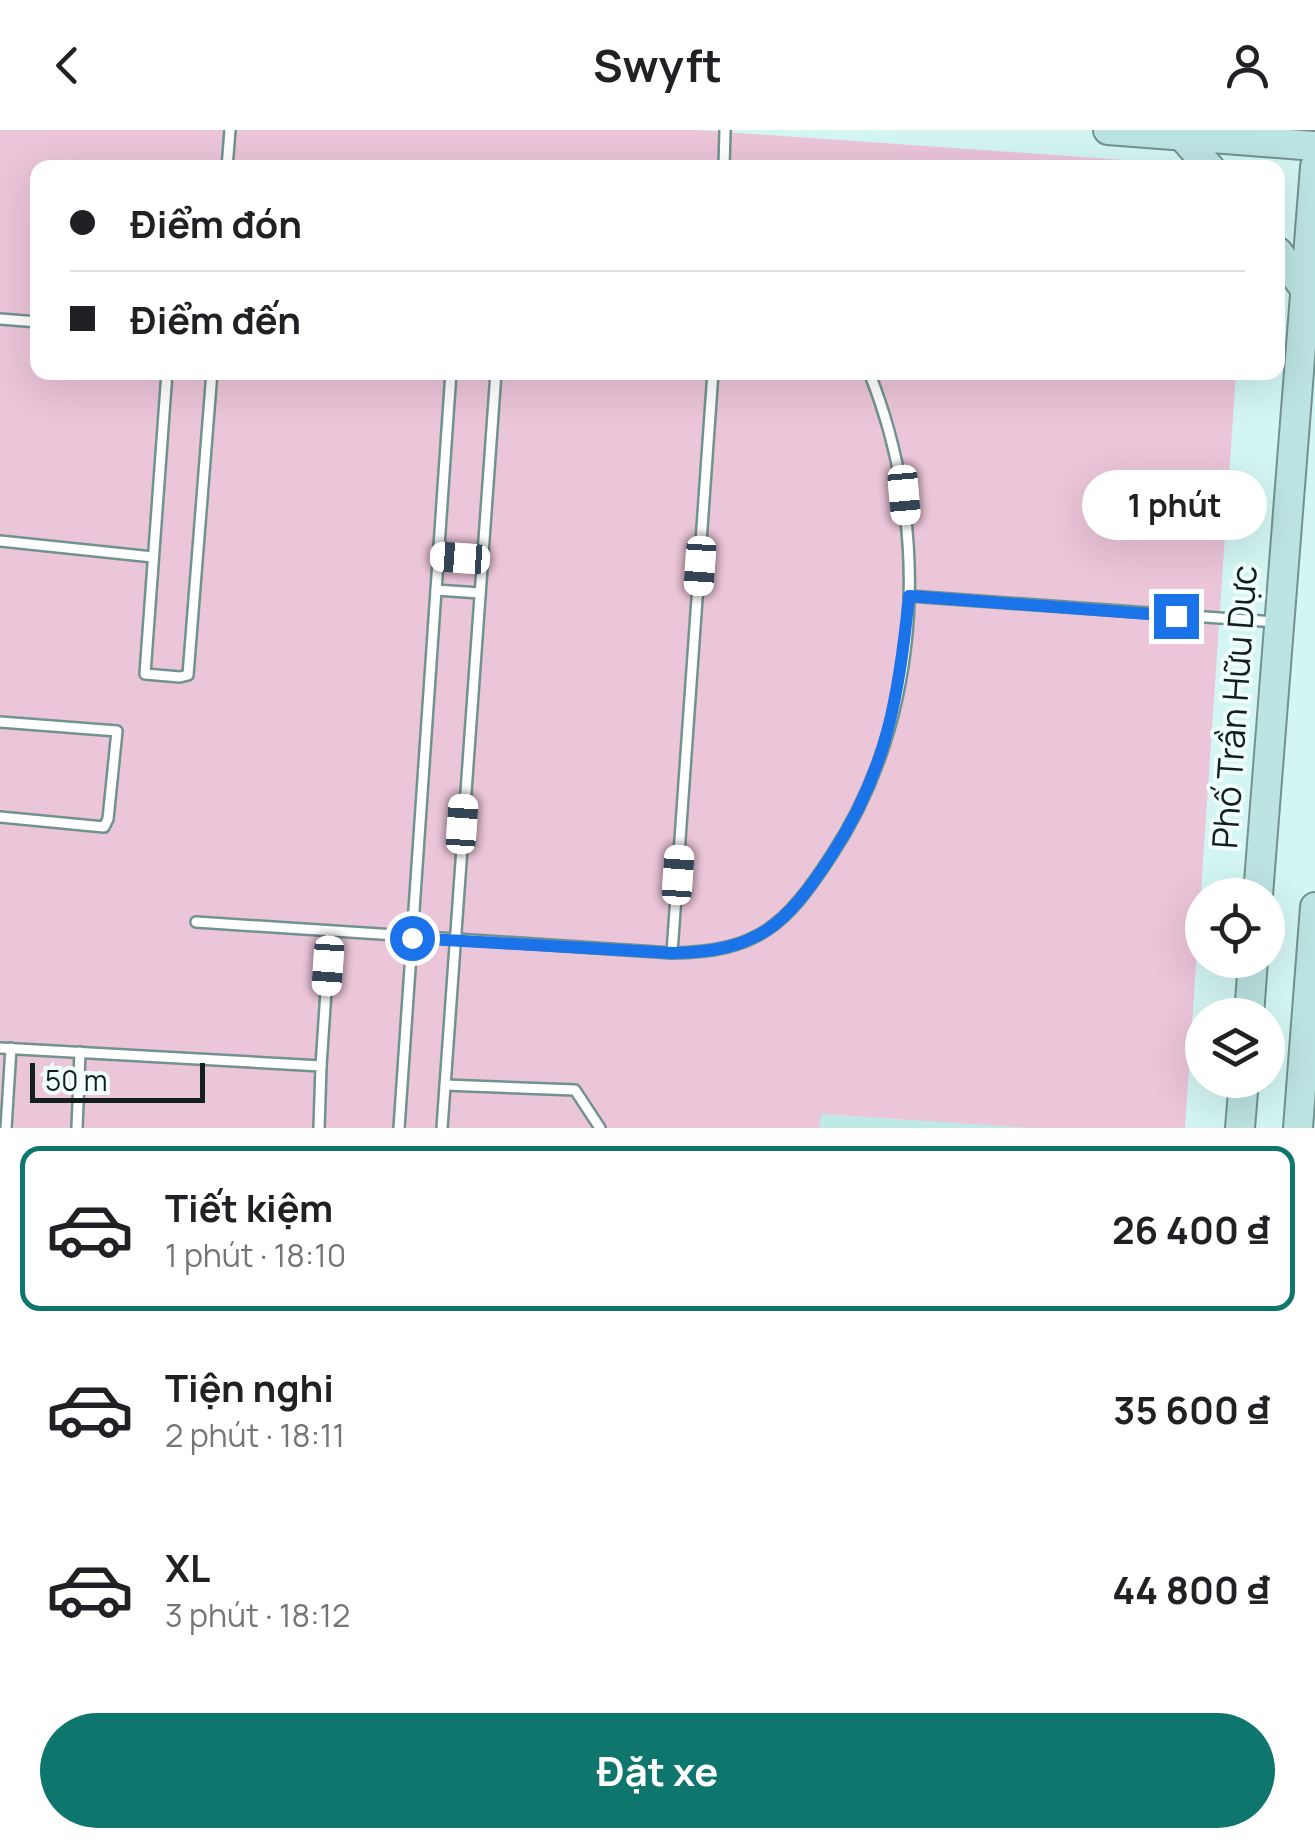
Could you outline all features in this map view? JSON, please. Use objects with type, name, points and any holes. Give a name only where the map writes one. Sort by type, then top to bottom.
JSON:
[{"type":"main road","points":[[1108,130],[1315,146]]},
{"type":"main road","points":[[1182,136],[1203,160]]},
{"type":"main road","name":"Phố Trần Hữu Dực","points":[[1259,878],[1315,167]]},
{"type":"main road","points":[[1285,261],[1305,288]]},
{"type":"main road","points":[[1298,1128],[1315,908]]},
{"type":"main road","points":[[1240,1128],[1242,1098]]},
{"type":"lane","points":[[228,160],[230,130]]},
{"type":"lane","points":[[724,160],[726,130]]},
{"type":"lane","points":[[0,320],[30,322]]},
{"type":"lane","points":[[166,380],[144,674],[186,677],[211,380]]},
{"type":"lane","points":[[399,1128],[450,380]]},
{"type":"lane","points":[[442,1128],[495,380]]},
{"type":"lane","points":[[672,953],[712,380]]},
{"type":"lane","points":[[196,922],[672,953],[710,952],[764,933],[782,921],[807,894],[853,823],[874,782],[901,676],[909,596],[904,495],[886,415],[872,380]]},
{"type":"lane","points":[[0,541],[153,557]]},
{"type":"lane","points":[[438,556],[482,559]]},
{"type":"lane","points":[[436,590],[480,593]]},
{"type":"lane","points":[[909,596],[1278,622]]},
{"type":"lane","points":[[0,722],[117,731],[104,827],[0,818]]},
{"type":"lane","points":[[319,1128],[330,932]]},
{"type":"lane","points":[[6,1128],[6,1048],[321,1066]]},
{"type":"lane","points":[[77,1128],[80,1052]]},
{"type":"lane","points":[[445,1085],[575,1090],[600,1128]]},
{"type":"shaded area","points":[[0,130],[698,130],[1125,160],[30,160],[30,380],[1236,380],[1202,878],[1185,878],[1185,978],[1195,978],[1194,998],[1185,998],[1185,1128],[1031,1128],[821,1114],[819,1128],[0,1128]]},
{"type":"shaded area","points":[[820,1114],[1031,1128],[819,1128]]},
{"type":"route","points":[[412,938],[672,953],[710,952],[741,943],[782,921],[807,894],[853,823],[874,782],[901,676],[909,596],[1176,616]]}]
